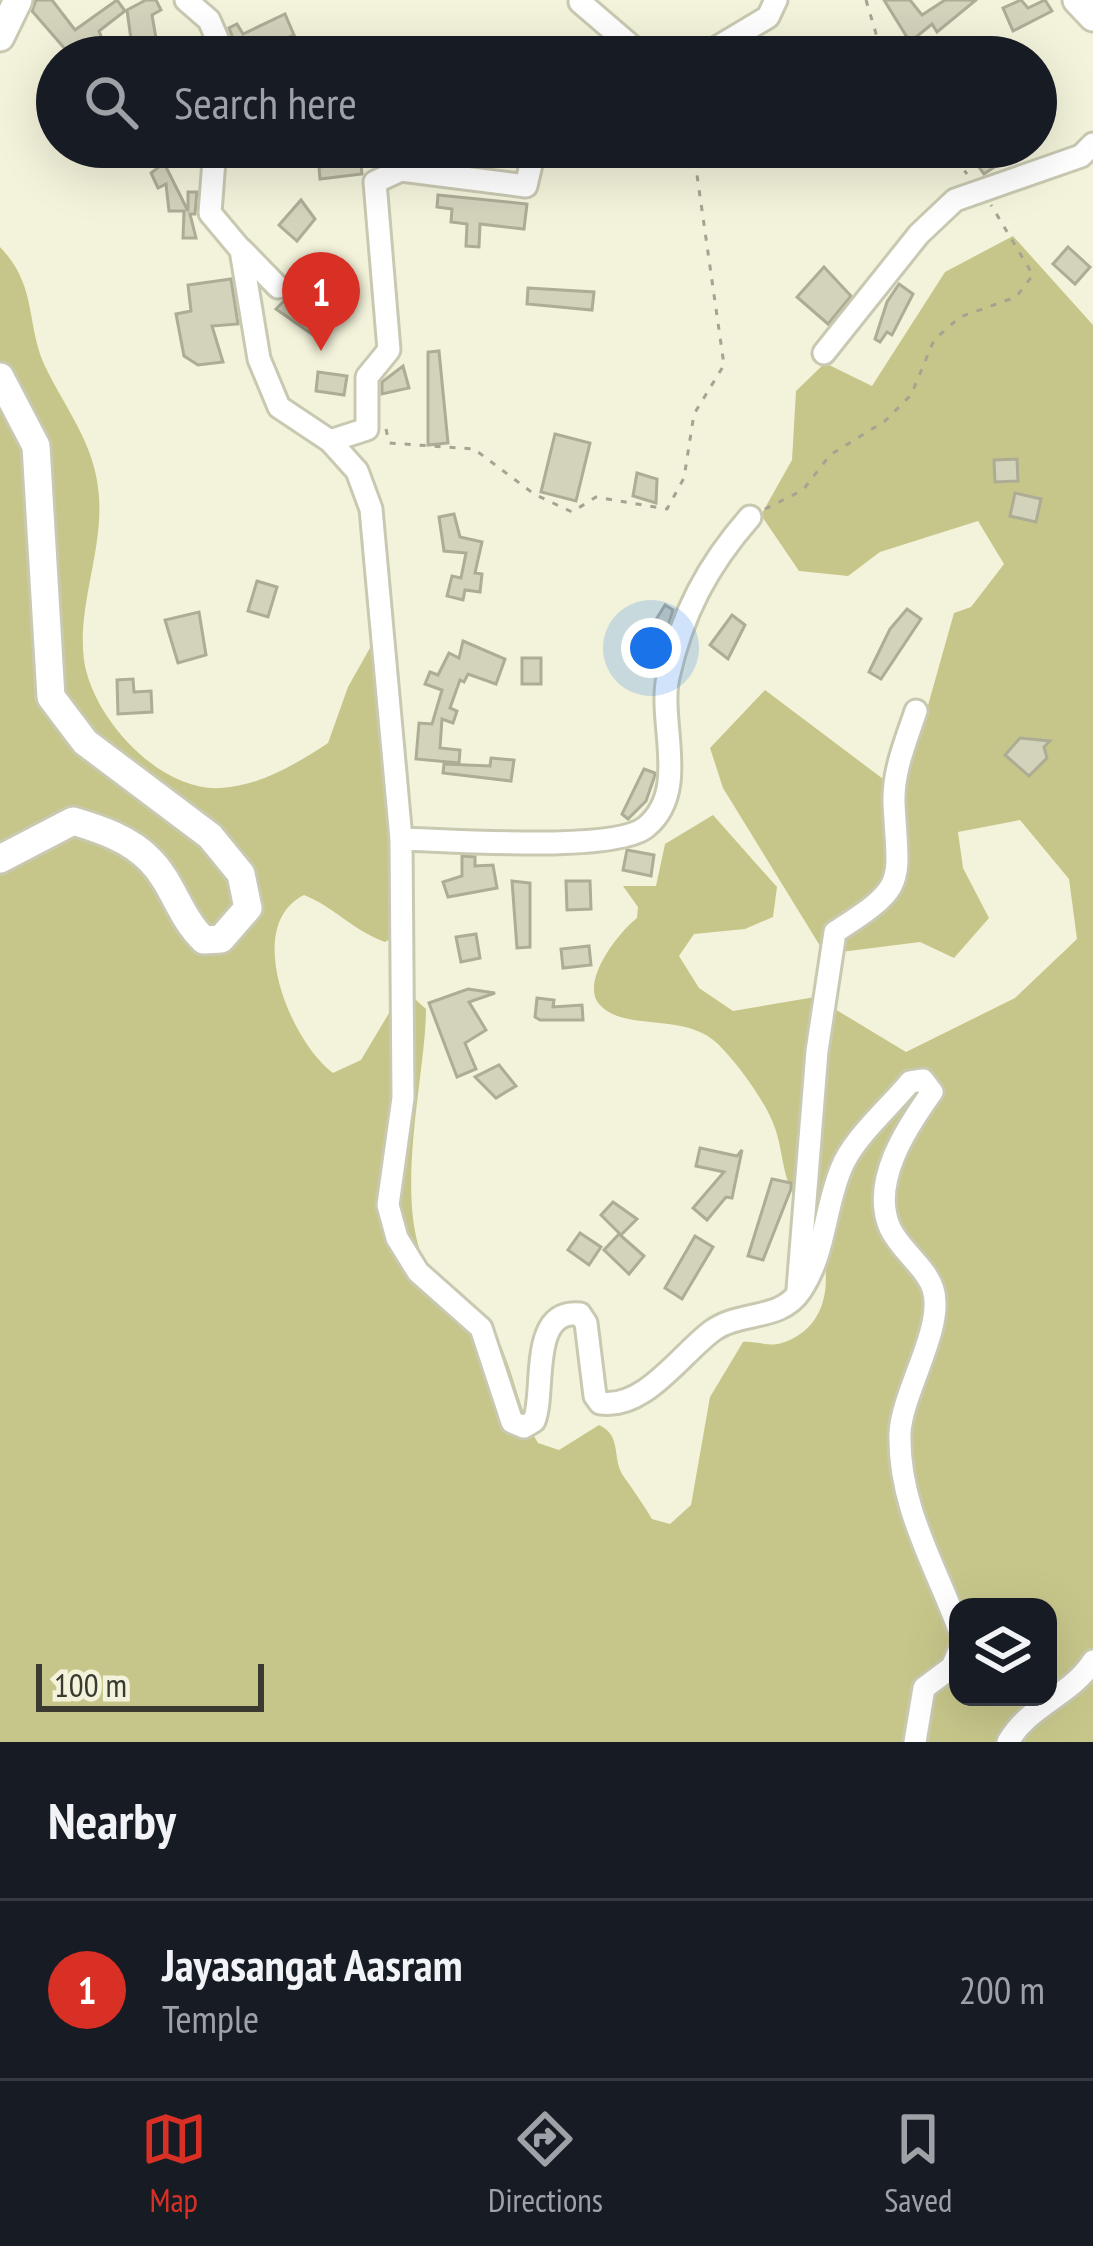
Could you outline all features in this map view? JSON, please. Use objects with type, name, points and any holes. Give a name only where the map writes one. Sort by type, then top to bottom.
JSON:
[{"type":"main road","points":[[0,37],[18,0]]},
{"type":"main road","points":[[1077,0],[1093,17]]},
{"type":"main road","points":[[0,376],[35,446],[51,697],[85,742],[210,836],[242,874],[248,908],[221,938],[204,940],[190,928],[151,860],[110,832],[73,820],[0,860]]},
{"type":"street","points":[[186,0],[209,20],[216,36]]},
{"type":"street","points":[[736,36],[768,17],[776,0]]},
{"type":"street","points":[[580,2],[620,36]]},
{"type":"street","points":[[1057,165],[1081,156],[1093,144]]},
{"type":"street","points":[[213,168],[210,213],[278,287]]},
{"type":"street","points":[[330,441],[367,429],[367,377],[389,350],[374,182],[401,170],[526,186],[530,168]]},
{"type":"street","points":[[824,353],[919,234],[955,200],[1049,168]]},
{"type":"street","points":[[242,250],[267,383],[279,406],[330,441],[357,471],[370,508],[401,838],[403,1098],[388,1205],[397,1238],[418,1272],[481,1328],[512,1421],[524,1427],[534,1421],[542,1349],[558,1318],[568,1312],[580,1314],[586,1323],[596,1396],[609,1404],[639,1394],[716,1328],[746,1316],[776,1313],[798,1296],[820,1256],[842,1166],[910,1082],[923,1080],[932,1092],[897,1142],[888,1190],[888,1226],[933,1288],[934,1314],[900,1430],[906,1490],[918,1537],[949,1607]]},
{"type":"street","points":[[401,838],[546,842],[623,836],[645,828],[658,810],[669,778],[666,684],[686,615],[699,582],[750,517]]},
{"type":"street","points":[[798,1296],[817,1051],[835,932],[874,907],[899,872],[896,774],[916,711]]},
{"type":"street","points":[[1008,1742],[1029,1712],[1079,1680],[1093,1660]]},
{"type":"street","points":[[915,1742],[924,1688],[949,1669]]},
{"type":"path","points":[[866,0],[877,36]]},
{"type":"path","points":[[382,412],[389,443],[474,449],[535,494],[572,512],[596,497],[667,509],[684,478],[694,414],[724,364],[696,168]]},
{"type":"path","points":[[750,517],[803,490],[830,455],[885,422],[911,394],[934,340],[960,317],[1016,298],[1034,275],[962,168]]},
{"type":"shaded area","points":[[1013,236],[1093,325],[1093,1742],[0,1742],[0,247],[20,275],[44,364],[78,428],[97,478],[99,517],[84,620],[84,660],[100,705],[132,747],[175,778],[198,786],[235,786],[277,773],[328,743],[348,687],[375,639],[402,932],[385,942],[304,895],[286,910],[276,932],[275,957],[289,1011],[317,1058],[333,1073],[361,1060],[395,1003],[415,999],[426,1009],[411,1182],[419,1249],[438,1283],[493,1331],[538,1443],[559,1450],[599,1425],[611,1435],[620,1470],[652,1519],[670,1524],[691,1505],[710,1397],[743,1342],[778,1344],[808,1328],[823,1302],[826,1271],[815,1231],[788,1182],[771,1118],[734,1062],[704,1034],[672,1024],[623,1018],[599,1004],[594,994],[598,970],[612,945],[637,918],[638,907],[623,886],[656,886],[665,844],[713,815],[777,887],[773,917],[745,929],[694,934],[679,956],[699,988],[733,1011],[815,997],[906,1052],[1015,998],[1077,939],[1069,879],[1020,820],[958,832],[963,868],[989,918],[954,958],[920,942],[825,954],[723,788],[710,748],[765,690],[903,794],[954,613],[971,607],[1004,564],[978,521],[880,552],[848,576],[799,571],[761,515],[792,460],[796,391],[825,363],[872,386],[945,272]]},
{"type":"building","points":[[36,0],[52,0],[75,30],[117,0],[125,11],[99,31],[101,36],[54,36],[32,11]]},
{"type":"building","points":[[156,0],[161,10],[152,15],[156,36],[131,36],[127,10]]},
{"type":"building","points":[[884,0],[910,0],[922,15],[945,0],[976,0],[937,32],[932,24],[917,36],[906,36]]},
{"type":"building","points":[[1021,0],[1028,8],[1045,0],[1052,11],[1013,31],[1003,8]]},
{"type":"building","points":[[285,14],[294,35],[232,36],[229,28],[237,24],[243,34]]},
{"type":"building","points":[[166,168],[188,211],[188,192],[197,192],[195,214],[190,214],[196,238],[183,238],[184,211],[169,211],[166,184],[158,188],[151,173]]},
{"type":"building","points":[[319,168],[361,168],[362,174],[320,179]]},
{"type":"building","points":[[438,195],[527,204],[524,229],[480,224],[479,247],[466,246],[467,224],[451,222],[452,209],[437,207]]},
{"type":"building","points":[[301,200],[315,219],[297,241],[279,225]]},
{"type":"building","points":[[1068,247],[1090,267],[1075,284],[1053,264]]},
{"type":"building","points":[[824,267],[851,296],[828,324],[797,297]]},
{"type":"building","points":[[296,269],[313,286],[297,301],[327,317],[316,337],[276,309],[289,296],[296,300],[288,276]]},
{"type":"building","points":[[231,279],[238,324],[212,326],[223,362],[198,365],[184,356],[176,314],[191,311],[188,285]]},
{"type":"building","points":[[899,284],[913,294],[892,335],[887,332],[880,342],[875,339],[887,302]]},
{"type":"building","points":[[528,288],[594,292],[592,310],[527,304]]},
{"type":"building","points":[[439,351],[448,443],[428,445],[428,352]]},
{"type":"building","points":[[403,366],[409,388],[382,394],[382,382]]},
{"type":"building","points":[[318,372],[347,376],[344,395],[316,391]]},
{"type":"building","points":[[555,434],[590,443],[576,501],[541,492]]},
{"type":"building","points":[[1017,459],[1018,481],[995,482],[994,460]]},
{"type":"building","points":[[637,473],[657,479],[656,503],[633,496]]},
{"type":"building","points":[[1015,493],[1041,499],[1036,522],[1010,516]]},
{"type":"building","points":[[454,514],[460,537],[482,542],[475,573],[482,574],[480,592],[465,590],[463,600],[447,596],[452,576],[461,578],[466,553],[444,551],[439,517]]},
{"type":"building","points":[[257,581],[277,587],[268,617],[248,611]]},
{"type":"building","points":[[665,605],[673,610],[657,661],[644,673],[636,669],[650,643],[644,639]]},
{"type":"building","points":[[907,609],[921,619],[881,679],[869,672],[890,629]]},
{"type":"building","points":[[199,612],[206,655],[178,663],[165,620]]},
{"type":"building","points":[[732,615],[745,625],[728,659],[710,645]]},
{"type":"building","points":[[463,641],[505,659],[496,684],[468,674],[464,682],[460,680],[450,708],[457,711],[453,723],[442,719],[440,748],[460,750],[459,763],[416,759],[419,723],[432,724],[442,690],[425,684],[430,672],[438,675],[449,653],[459,658]]},
{"type":"building","points":[[522,658],[541,658],[541,684],[522,684]]},
{"type":"building","points":[[133,679],[134,692],[151,691],[152,712],[118,714],[117,680]]},
{"type":"building","points":[[1020,738],[1050,741],[1044,747],[1047,758],[1029,776],[1005,755]]},
{"type":"building","points":[[491,758],[514,760],[511,781],[443,773],[444,764],[490,766]]},
{"type":"building","points":[[644,769],[655,773],[654,778],[646,801],[628,819],[622,814]]},
{"type":"building","points":[[627,850],[654,855],[651,876],[623,870]]},
{"type":"building","points":[[462,856],[475,857],[475,866],[493,865],[497,888],[448,897],[443,882],[462,876]]},
{"type":"building","points":[[512,881],[530,883],[530,947],[517,948]]},
{"type":"building","points":[[566,881],[590,881],[591,909],[567,910]]},
{"type":"building","points":[[476,934],[480,958],[461,962],[456,937]]},
{"type":"building","points":[[589,946],[591,965],[563,968],[561,949]]},
{"type":"building","points":[[468,989],[495,993],[469,1002],[486,1030],[465,1043],[476,1069],[457,1077],[429,1003]]},
{"type":"building","points":[[537,998],[554,1000],[553,1007],[582,1005],[583,1020],[540,1020],[535,1017]]},
{"type":"building","points":[[499,1065],[516,1086],[496,1098],[475,1077]]},
{"type":"building","points":[[700,1148],[737,1156],[742,1150],[732,1198],[726,1197],[707,1220],[693,1208],[724,1172],[696,1166]]},
{"type":"building","points":[[772,1179],[791,1183],[791,1189],[763,1260],[748,1256]]},
{"type":"building","points":[[613,1202],[637,1219],[621,1235],[601,1215]]},
{"type":"building","points":[[580,1233],[601,1247],[589,1265],[568,1250]]},
{"type":"building","points":[[619,1234],[644,1256],[629,1274],[604,1250]]},
{"type":"building","points":[[695,1236],[713,1247],[682,1299],[665,1288]]},
{"type":"place","name":"Jayasangat Aasram","points":[[321,351]]}]
